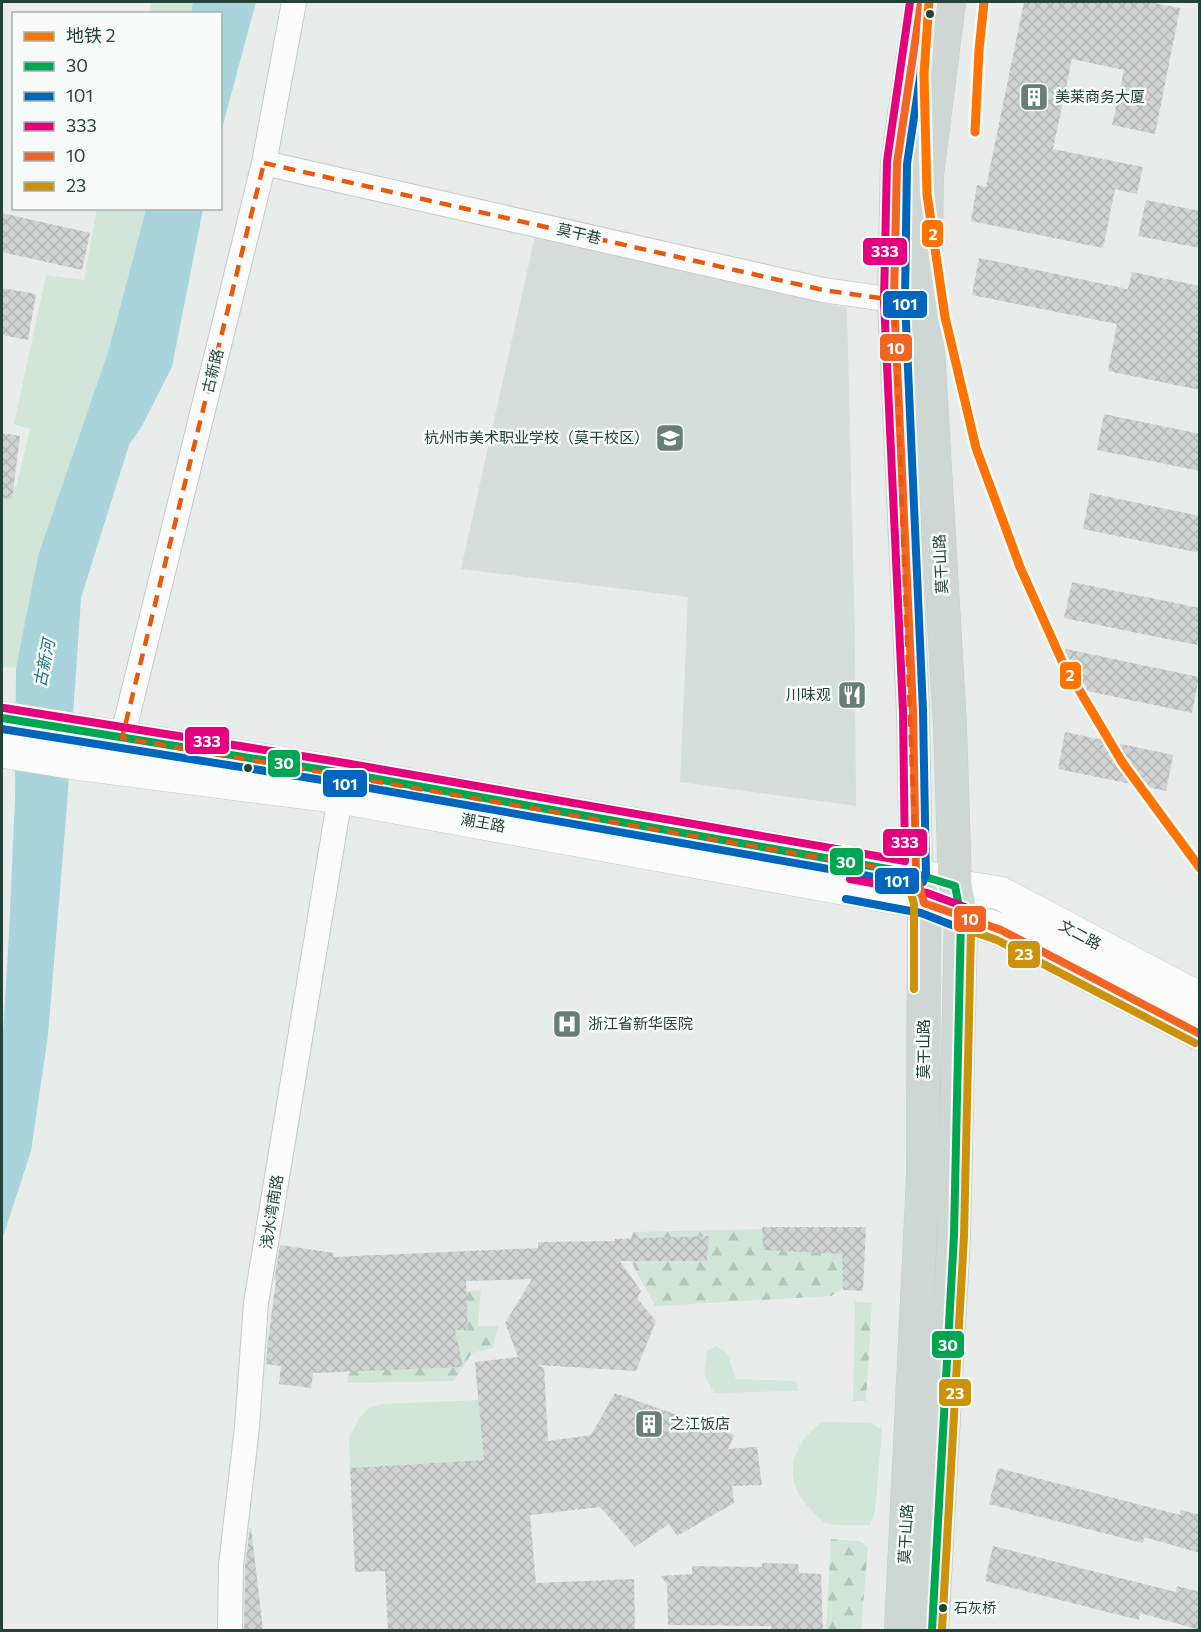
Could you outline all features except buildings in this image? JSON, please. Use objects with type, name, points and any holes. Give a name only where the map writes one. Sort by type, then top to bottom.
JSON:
[{"type":"main road","name":"莫干山路","points":[[901,1630],[923,1177],[920,888],[894,300],[897,164],[921,2]]},
{"type":"main road","name":"莫干山路","points":[[932,1630],[954,1235],[958,902],[925,298],[927,174],[949,2]]},
{"type":"main road","name":"潮王路","points":[[3,719],[343,773],[920,888],[958,902]]},
{"type":"main road","name":"潮王路","points":[[5,752],[339,797],[920,888]]},
{"type":"main road","name":"文二路","points":[[958,902],[1000,893],[1200,999]]},
{"type":"main road","points":[[958,902],[1001,930],[1200,1034]]},
{"type":"street","name":"古新路","points":[[122,738],[264,163],[294,2]]},
{"type":"street","name":"莫干巷","points":[[264,163],[823,290],[894,300]]},
{"type":"street","name":"浅水湾南路","points":[[230,1630],[231,1565],[247,1426],[256,1303],[339,797]]},
{"type":"highlighted area","points":[[264,163],[823,290],[894,300],[916,874],[122,738]]},
{"type":"shaded area","name":"杭州市美术职业学校（莫干校区）","points":[[535,236],[847,308],[855,639],[856,806],[680,782],[688,597],[461,569]]},
{"type":"green space","points":[[151,2],[193,2],[191,12],[148,12]]},
{"type":"green space","points":[[97,210],[146,210],[109,349],[38,556],[16,668],[2,667],[2,487],[16,487],[30,429],[14,424],[46,275],[84,280]]},
{"type":"green space","points":[[850,1227],[849,1284],[831,1296],[655,1306],[627,1254],[633,1232]]},
{"type":"green space","points":[[481,1290],[478,1326],[498,1326],[493,1348],[472,1353],[454,1381],[347,1383],[354,1325],[458,1292]]},
{"type":"green space","points":[[855,1302],[872,1303],[866,1401],[853,1401]]},
{"type":"green space","points":[[716,1346],[727,1353],[736,1379],[796,1381],[798,1391],[714,1393],[704,1374],[707,1351]]},
{"type":"green space","points":[[479,1400],[484,1460],[350,1468],[349,1438],[358,1420],[368,1408],[383,1404]]},
{"type":"green space","points":[[822,1422],[870,1423],[882,1429],[875,1512],[870,1525],[828,1524],[814,1513],[799,1494],[794,1483],[794,1460],[804,1440]]},
{"type":"green space","points":[[831,1539],[859,1541],[868,1547],[861,1630],[826,1630]]},
{"type":"water","points":[[193,2],[256,2],[222,128],[222,12],[191,12]]},
{"type":"water","name":"古新河","points":[[146,210],[203,210],[172,367],[143,424],[129,445],[81,598],[48,1035],[31,1151],[2,1240],[2,1050],[15,799],[16,668],[38,556],[109,349]]},
{"type":"metro line","name":"2","points":[[929,2],[924,74],[927,194],[945,317],[976,448],[1020,567],[1062,661],[1122,762],[1200,868]]},
{"type":"metro line","name":"2","points":[[975,132],[984,2]]},
{"type":"transit line","name":"333","points":[[4,708],[345,763],[905,861],[903,711],[884,300],[887,161],[910,2]]},
{"type":"transit line","name":"10","points":[[921,2],[897,163],[894,300],[913,711],[916,874],[924,903],[1001,930],[1200,1034]]},
{"type":"transit line","name":"101","points":[[2,729],[341,783],[914,884],[923,882],[926,874],[923,711],[905,300],[907,164],[931,4]]},
{"type":"transit line","name":"30","points":[[2,718],[343,773],[916,874],[955,886],[961,917],[954,1235],[932,1630]]},
{"type":"transit line","name":"23","points":[[906,877],[914,904],[914,989]]},
{"type":"transit line","name":"333","points":[[850,879],[927,893],[965,907]]},
{"type":"transit line","name":"101","points":[[846,899],[921,913],[957,927]]},
{"type":"transit line","name":"23","points":[[942,1630],[964,1236],[971,931],[997,940],[1195,1043]]},
{"type":"place","name":"美莱商务大厦","points":[[1034,97]]},
{"type":"place","name":"杭州市美术职业学校（莫干校区）","points":[[670,438]]},
{"type":"place","name":"川味观","points":[[852,695]]},
{"type":"place","name":"浙江省新华医院","points":[[567,1024]]},
{"type":"place","name":"之江饭店","points":[[649,1424]]},
{"type":"place","name":"石灰桥","points":[[943,1608]]}]
